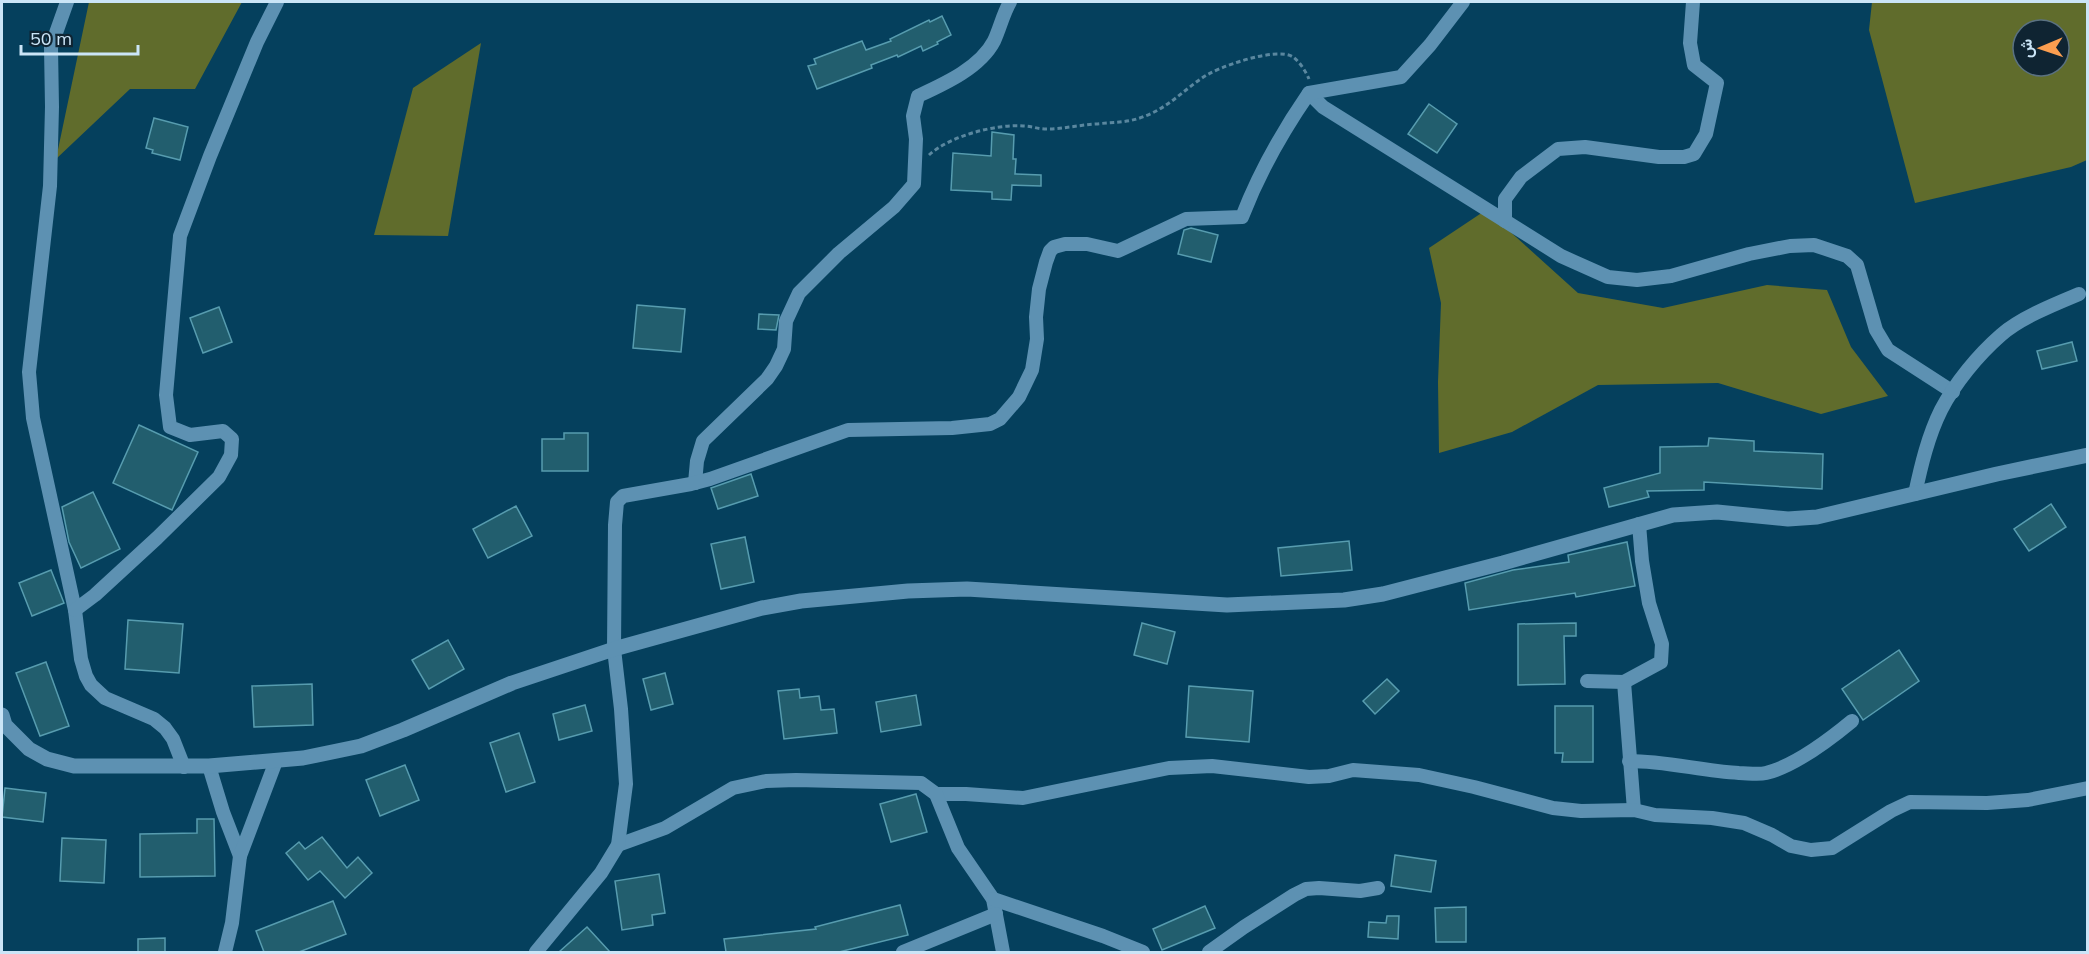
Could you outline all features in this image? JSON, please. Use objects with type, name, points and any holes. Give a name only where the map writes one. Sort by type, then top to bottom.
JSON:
[{"type":"main road","points":[[3,722],[29,749],[47,759],[74,766],[184,767],[303,758],[361,746],[512,683],[614,649],[762,608],[801,601],[908,591],[967,589],[1227,605],[1344,600],[1383,594],[1503,563],[1673,515],[1717,512],[1788,519],[1811,517],[2088,455]]},
{"type":"street","points":[[68,2],[51,47],[50,186],[29,372],[33,418],[75,610],[81,658],[86,676],[91,685],[105,698],[154,719],[165,728],[173,739],[184,767]]},
{"type":"street","points":[[75,610],[142,552],[219,477],[231,455],[232,439],[223,431],[190,435],[170,427],[166,395],[180,236],[257,42],[277,2]]},
{"type":"street","points":[[695,483],[697,461],[703,441],[760,386],[776,366],[784,349],[786,321],[799,293],[839,253],[866,232],[908,193],[914,184],[916,139],[913,116],[918,96],[942,84],[981,58],[993,42],[1010,2]]},
{"type":"street","points":[[536,952],[601,873],[618,845],[626,784],[614,649],[615,511],[617,502],[623,496],[634,493],[695,483],[848,430],[952,428],[990,424],[1000,419],[1019,397],[1032,370],[1037,339],[1036,317],[1039,289],[1050,250],[1058,244],[1087,244],[1118,251],[1186,219],[1242,217],[1249,196],[1274,147],[1309,93],[1401,77],[1430,45],[1463,2]]},
{"type":"street","points":[[1505,221],[1505,199],[1521,177],[1558,148],[1585,147],[1659,157],[1684,157],[1694,154],[1706,134],[1717,83],[1694,65],[1690,43],[1693,2]]},
{"type":"street","points":[[1309,93],[1323,107],[1561,256],[1608,277],[1637,280],[1671,276],[1749,254],[1791,246],[1814,244],[1834,250],[1857,265],[1876,330],[1887,350],[1953,392]]},
{"type":"street","points":[[1915,494],[1923,459],[1941,410],[1966,373],[2002,334],[2042,310],[2079,294]]},
{"type":"street","points":[[1587,681],[1624,682],[1661,662],[1662,644],[1649,603],[1639,524]]},
{"type":"street","points":[[1624,682],[1634,810]]},
{"type":"street","points":[[1629,761],[1651,761],[1725,772],[1764,774],[1782,768],[1807,753],[1852,721]]},
{"type":"street","points":[[225,952],[232,923],[240,856],[276,761]]},
{"type":"street","points":[[209,766],[240,856]]},
{"type":"street","points":[[936,794],[1023,798],[1169,768],[1212,766],[1309,777],[1329,776],[1353,770],[1419,775],[1553,808],[1581,811],[1634,810],[1655,815],[1712,818],[1744,823],[1791,846],[1810,850],[1832,848],[1891,811],[1910,802],[1987,803],[2028,800],[2088,788]]},
{"type":"street","points":[[618,845],[665,828],[733,788],[766,781],[921,783],[936,794],[958,848],[993,899],[1003,952]]},
{"type":"street","points":[[1209,952],[1244,927],[1306,889],[1360,891],[1378,888]]},
{"type":"street","points":[[993,899],[1143,952]]},
{"type":"street","points":[[903,952],[996,914]]},
{"type":"path","points":[[916,168],[931,152],[986,129],[1023,126],[1042,129],[1064,128],[1135,120],[1166,105],[1203,77],[1262,56],[1283,54],[1293,57],[1308,74],[1309,93]]},
{"type":"green space","points":[[89,2],[242,2],[195,89],[130,89],[56,159]]},
{"type":"green space","points":[[1872,2],[2087,2],[2087,160],[2071,167],[1915,203],[1869,30]]},
{"type":"green space","points":[[481,43],[448,236],[374,235],[413,88]]},
{"type":"green space","points":[[1486,210],[1578,293],[1663,308],[1767,285],[1827,290],[1851,347],[1888,396],[1821,414],[1718,383],[1598,385],[1512,432],[1439,453],[1438,382],[1441,303],[1429,248]]},
{"type":"building","points":[[942,16],[951,35],[937,42],[938,44],[923,51],[921,46],[817,89],[808,66],[816,64],[814,59],[862,41],[866,50],[891,41],[890,39]]},
{"type":"building","points":[[1429,104],[1457,124],[1437,153],[1408,134]]},
{"type":"building","points":[[154,118],[188,127],[180,160],[152,153],[153,150],[146,148]]},
{"type":"building","points":[[992,132],[1014,135],[1015,174],[1041,175],[1041,186],[1012,185],[1011,200],[992,199],[992,192],[951,190],[953,153],[991,156]]},
{"type":"building","points":[[1191,228],[1218,235],[1211,262],[1178,254],[1184,230]]},
{"type":"building","points":[[637,305],[685,309],[681,352],[633,348]]},
{"type":"building","points":[[219,307],[232,342],[203,353],[190,318]]},
{"type":"building","points":[[759,314],[779,315],[776,330],[758,329]]},
{"type":"building","points":[[2072,342],[2077,361],[2042,369],[2037,351]]},
{"type":"building","points":[[139,425],[198,452],[172,510],[113,483]]},
{"type":"building","points":[[564,433],[588,433],[588,471],[542,471],[542,439],[564,439]]},
{"type":"building","points":[[1709,438],[1754,441],[1754,451],[1823,454],[1822,489],[1704,482],[1704,490],[1647,491],[1649,497],[1609,507],[1604,488],[1660,473],[1660,447],[1708,446]]},
{"type":"building","points":[[751,474],[758,496],[718,509],[711,488]]},
{"type":"building","points":[[93,492],[120,549],[81,568],[69,542],[62,507]]},
{"type":"building","points":[[2051,504],[2066,527],[2029,551],[2014,529]]},
{"type":"building","points":[[516,506],[532,536],[488,558],[473,529]]},
{"type":"building","points":[[745,537],[754,582],[721,589],[711,544]]},
{"type":"building","points":[[1349,541],[1352,570],[1281,576],[1278,548]]},
{"type":"building","points":[[1627,542],[1635,586],[1576,597],[1575,593],[1469,610],[1465,583],[1513,570],[1569,562],[1568,555]]},
{"type":"building","points":[[51,570],[64,603],[32,616],[19,583]]},
{"type":"building","points":[[128,620],[183,624],[179,673],[125,669]]},
{"type":"building","points":[[1142,623],[1175,632],[1167,664],[1134,655]]},
{"type":"building","points":[[1576,623],[1576,636],[1564,636],[1565,684],[1518,685],[1518,624]]},
{"type":"building","points":[[448,640],[464,669],[429,689],[412,660]]},
{"type":"building","points":[[1899,650],[1919,681],[1863,720],[1842,689]]},
{"type":"building","points":[[46,662],[69,726],[40,736],[16,673]]},
{"type":"building","points":[[665,673],[673,704],[651,710],[643,679]]},
{"type":"building","points":[[1387,679],[1399,691],[1375,714],[1363,701]]},
{"type":"building","points":[[312,684],[313,725],[254,727],[252,686]]},
{"type":"building","points":[[1189,686],[1253,691],[1249,742],[1186,737]]},
{"type":"building","points":[[799,689],[800,698],[819,696],[821,710],[834,709],[837,733],[784,739],[778,691]]},
{"type":"building","points":[[916,695],[921,725],[881,732],[876,702]]},
{"type":"building","points":[[585,705],[592,731],[559,740],[553,714]]},
{"type":"building","points":[[1555,706],[1593,706],[1593,762],[1562,762],[1563,753],[1555,753]]},
{"type":"building","points":[[519,733],[535,782],[506,792],[490,743]]},
{"type":"building","points":[[405,765],[419,800],[380,816],[366,780]]},
{"type":"building","points":[[5,788],[46,793],[43,822],[2,817]]},
{"type":"building","points":[[916,794],[927,832],[891,842],[880,804]]},
{"type":"building","points":[[197,819],[214,819],[215,876],[140,877],[140,834],[197,833]]},
{"type":"building","points":[[322,837],[347,868],[358,857],[372,873],[345,898],[320,871],[308,880],[286,853],[299,842],[305,849]]},
{"type":"building","points":[[62,838],[106,840],[104,883],[60,881]]},
{"type":"building","points":[[1395,855],[1436,861],[1431,892],[1391,886]]},
{"type":"building","points":[[659,874],[665,913],[652,915],[653,925],[622,930],[615,881]]},
{"type":"building","points":[[333,901],[346,934],[299,952],[264,952],[256,931]]},
{"type":"building","points":[[900,905],[908,935],[839,952],[726,952],[724,939],[816,929],[815,927]]},
{"type":"building","points":[[1205,906],[1215,928],[1162,950],[1153,929]]},
{"type":"building","points":[[1466,907],[1466,942],[1436,942],[1435,908]]},
{"type":"building","points":[[1387,916],[1399,916],[1398,939],[1368,937],[1369,922],[1386,923]]},
{"type":"building","points":[[587,927],[610,952],[559,952]]},
{"type":"building","points":[[165,938],[165,952],[138,952],[138,939]]}]
